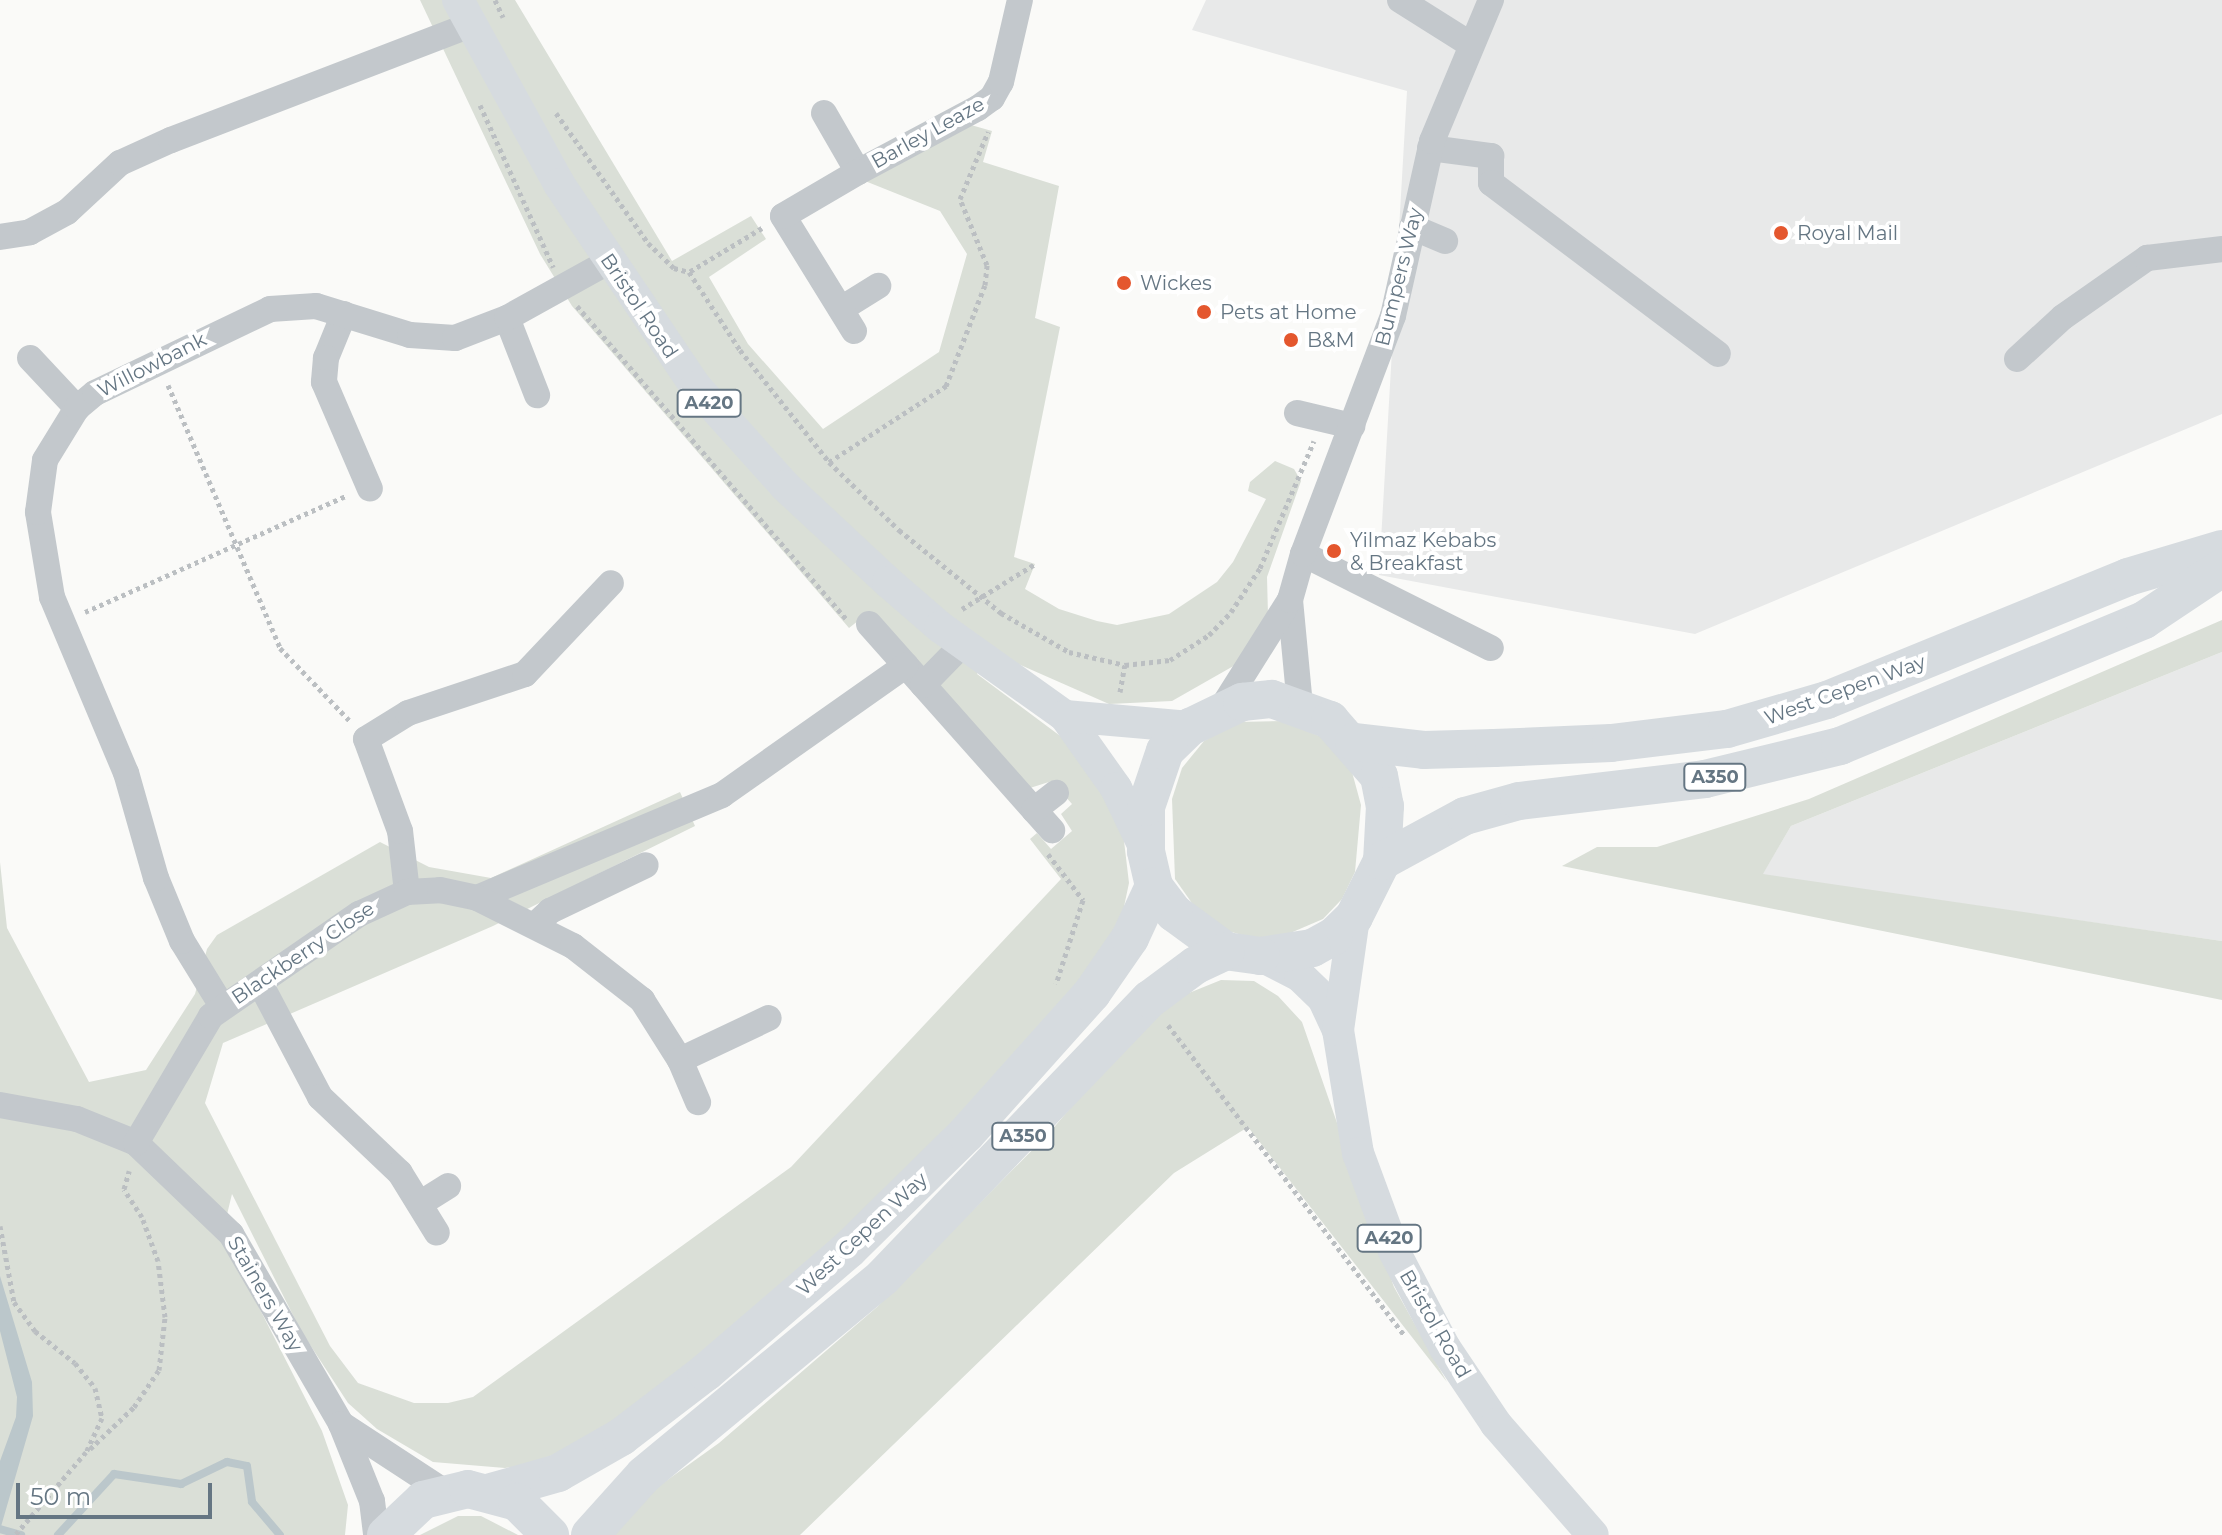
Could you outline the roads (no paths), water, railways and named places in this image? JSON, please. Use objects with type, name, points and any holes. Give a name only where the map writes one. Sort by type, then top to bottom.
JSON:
[{"type":"highway","name":"West Cepen Way","points":[[1354,742],[1466,749],[1611,743],[1727,729],[1827,700],[2128,577],[2222,549]]},
{"type":"highway","name":"A350","points":[[1382,861],[1465,816],[1519,801],[1705,779],[1840,746],[2144,620],[2222,568]]},
{"type":"highway","name":"A350","points":[[590,1535],[644,1475],[824,1330],[893,1267],[1130,1019],[1171,982],[1244,954],[1312,948],[1354,917],[1382,861],[1385,806],[1379,776],[1354,742],[1330,720],[1300,706],[1272,699],[1205,719],[1165,751],[1153,779],[1146,807],[1150,868]]},
{"type":"highway","name":"West Cepen Way","points":[[445,1492],[491,1492],[535,1482],[580,1463],[706,1372],[901,1200],[1065,1024],[1121,953],[1150,868]]},
{"type":"highway","points":[[1150,868],[1198,936],[1244,954]]},
{"type":"highway","points":[[386,1535],[404,1513],[445,1492]]},
{"type":"highway","points":[[491,1492],[517,1502],[550,1535]]},
{"type":"main road","name":"Bristol Road","points":[[465,13],[608,262],[662,343],[733,432],[838,537],[951,636],[1065,716],[1116,788],[1150,868]]},
{"type":"main road","name":"Bristol Road","points":[[1065,716],[1115,722],[1205,719]]},
{"type":"main road","name":"Bristol Road","points":[[1338,1030],[1354,917]]},
{"type":"main road","name":"Bristol Road","points":[[1244,954],[1300,976],[1323,998],[1338,1030],[1358,1153],[1394,1251],[1445,1348],[1496,1424],[1593,1535]]},
{"type":"street","name":"Barley Leaze","points":[[878,286],[848,320],[783,216],[984,104],[1001,82],[1020,0]]},
{"type":"street","name":"Bumpers Way","points":[[1205,719],[1290,600],[1303,554],[1393,316],[1430,148],[1470,44],[1491,0]]},
{"type":"street","points":[[1408,2],[1470,44]]},
{"type":"street","points":[[0,237],[30,232],[67,212],[120,163],[465,13]]},
{"type":"street","name":"Barley Leaze","points":[[824,113],[858,172]]},
{"type":"street","points":[[1430,148],[1491,156],[1491,183],[1718,354]]},
{"type":"street","points":[[1412,227],[1445,241]]},
{"type":"street","points":[[2017,359],[2063,317],[2147,258],[2222,249]]},
{"type":"street","name":"Willowbank","points":[[222,1006],[182,941],[126,813],[62,622],[45,600],[38,512],[45,460],[77,408],[157,359],[270,309],[293,304],[344,314],[436,339],[455,338],[507,318],[608,262]]},
{"type":"street","points":[[344,314],[326,358],[324,382],[370,490]]},
{"type":"street","points":[[507,318],[537,395]]},
{"type":"street","points":[[28,356],[77,408]]},
{"type":"street","points":[[1310,415],[1352,426]]},
{"type":"street","points":[[1303,554],[1491,648]]},
{"type":"street","points":[[407,892],[400,831],[366,739],[408,713],[525,674],[611,583]]},
{"type":"street","name":"Bumpers Way","points":[[1290,600],[1300,706]]},
{"type":"street","points":[[869,624],[1034,810],[1046,837]]},
{"type":"street","points":[[477,898],[722,795],[914,675],[951,636]]},
{"type":"street","points":[[1034,810],[1056,793]]},
{"type":"street","points":[[535,925],[550,911],[646,865]]},
{"type":"street","name":"Blackberry Close","points":[[136,1143],[193,1042],[222,1006],[359,914],[407,892],[440,890],[477,898],[535,925],[626,983],[680,1060],[698,1102]]},
{"type":"street","points":[[260,983],[320,1097],[381,1154],[421,1203],[437,1233]]},
{"type":"street","points":[[680,1060],[769,1018]]},
{"type":"street","name":"Stainers Way","points":[[0,1105],[77,1119],[136,1143],[231,1234],[341,1424],[372,1501],[376,1535]]},
{"type":"street","points":[[421,1203],[448,1186]]},
{"type":"street","name":"Stainers Way","points":[[341,1424],[445,1492]]},
{"type":"waterway","points":[[58,1535],[114,1474],[181,1484],[227,1462],[247,1466],[252,1502],[280,1535]]},
{"type":"waterway","points":[[0,1529],[21,1535]]},
{"type":"place","name":"Royal Mail","points":[[1781,233]]},
{"type":"place","name":"Wickes","points":[[1124,283]]},
{"type":"place","name":"Pets at Home","points":[[1204,312]]},
{"type":"place","name":"B&M","points":[[1291,340]]},
{"type":"place","name":"Yilmaz Kebabs & Breakfast","points":[[1334,551]]}]
